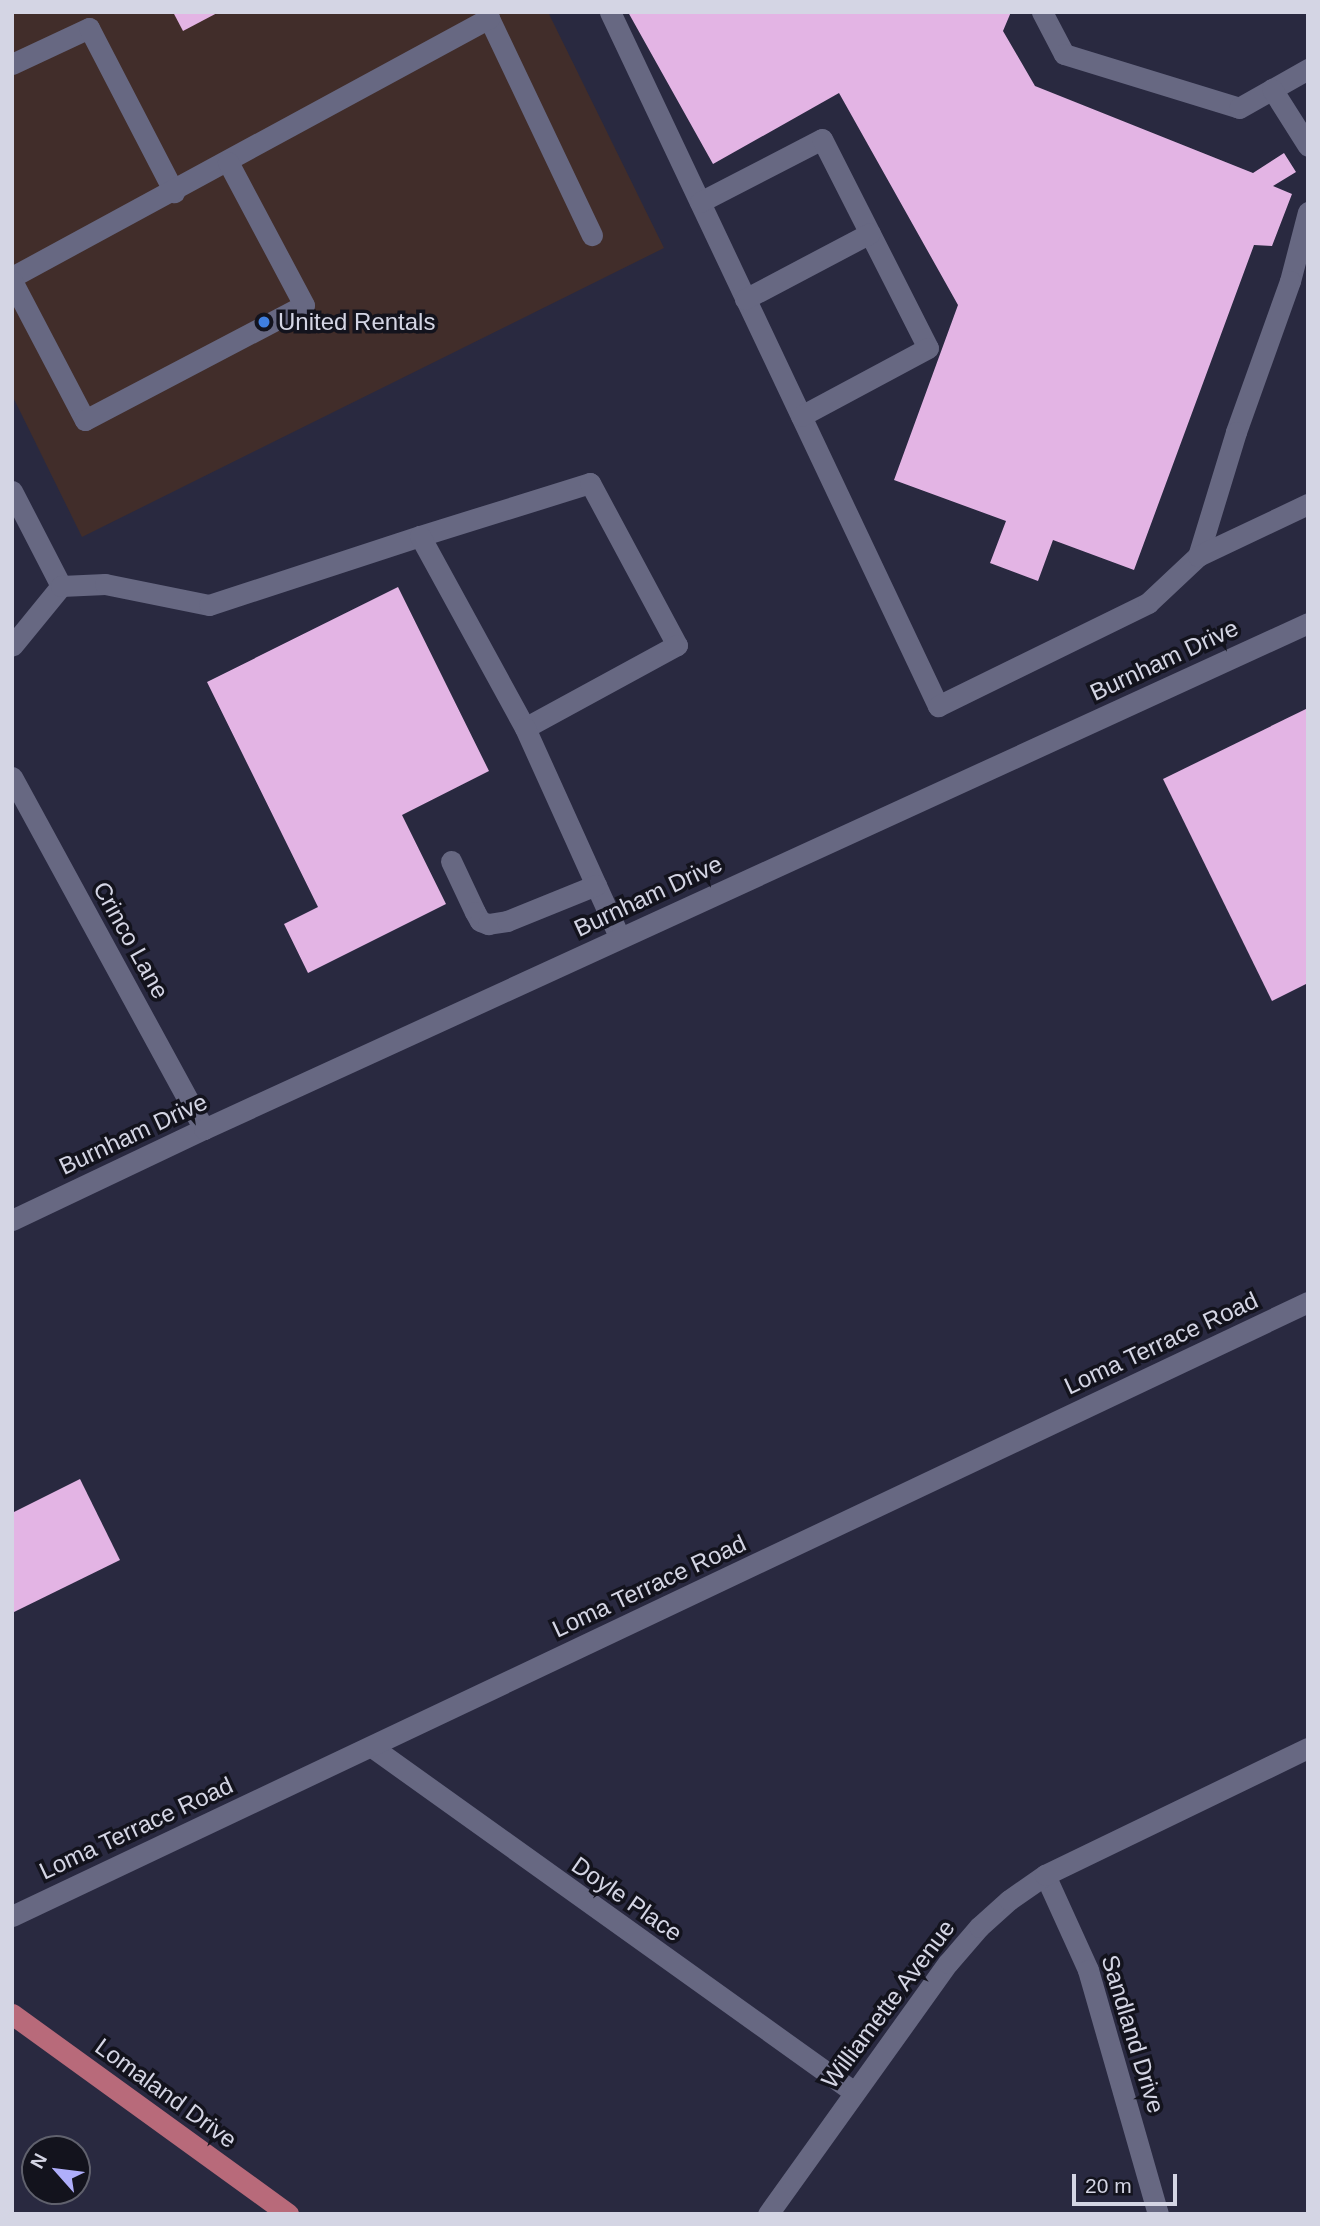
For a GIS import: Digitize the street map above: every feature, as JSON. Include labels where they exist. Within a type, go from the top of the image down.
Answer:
[{"type":"main road","name":"Lomaland Drive","points":[[12,2014],[288,2214]]},
{"type":"street","points":[[610,12],[938,706],[1148,603],[1198,555],[1308,504]]},
{"type":"street","points":[[1042,12],[1064,54],[1239,108],[1308,69]]},
{"type":"street","points":[[228,162],[304,305],[85,420],[12,279],[228,162],[487,15],[592,235]]},
{"type":"street","points":[[12,64],[89,27],[174,192]]},
{"type":"street","points":[[1272,89],[1308,146]]},
{"type":"street","points":[[700,202],[822,139],[928,348],[801,416]]},
{"type":"street","points":[[1198,555],[1236,432],[1290,281],[1308,212]]},
{"type":"street","points":[[745,299],[870,233]]},
{"type":"street","points":[[12,646],[61,586],[104,584],[209,605],[590,483],[677,645],[526,728]]},
{"type":"street","points":[[12,491],[61,586]]},
{"type":"street","points":[[420,536],[526,728],[620,938]]},
{"type":"street","name":"Burnham Drive","points":[[12,1220],[204,1129],[1308,623]]},
{"type":"street","name":"Crinco Lane","points":[[12,777],[204,1129]]},
{"type":"street","points":[[452,861],[475,912],[480,920],[488,924],[507,921],[596,885]]},
{"type":"street","name":"Loma Terrace Road","points":[[12,1916],[1308,1302]]},
{"type":"street","name":"Doyle Place","points":[[372,1747],[854,2092]]},
{"type":"street","name":"Williamette Avenue","points":[[768,2214],[948,1963],[979,1927],[1009,1900],[1045,1875],[1308,1748]]},
{"type":"street","name":"Sandland Drive","points":[[1045,1875],[1088,1969],[1158,2214]]},
{"type":"shaded area","name":"United Rentals","points":[[12,12],[548,12],[664,248],[82,537],[12,395]]},
{"type":"building","points":[[173,12],[219,12],[183,31]]},
{"type":"building","points":[[628,12],[1011,12],[1003,31],[1035,86],[1253,173],[1284,153],[1296,172],[1273,186],[1292,194],[1272,246],[1254,245],[1134,570],[1053,540],[1038,581],[990,563],[1006,521],[894,480],[958,305],[839,93],[713,164]]},
{"type":"building","points":[[398,587],[489,771],[402,815],[446,904],[308,973],[284,924],[318,907],[207,682]]},
{"type":"building","points":[[1308,708],[1308,983],[1272,1001],[1163,779]]},
{"type":"building","points":[[80,1479],[120,1560],[12,1613],[12,1513]]},
{"type":"place","name":"United Rentals","points":[[264,322]]}]
